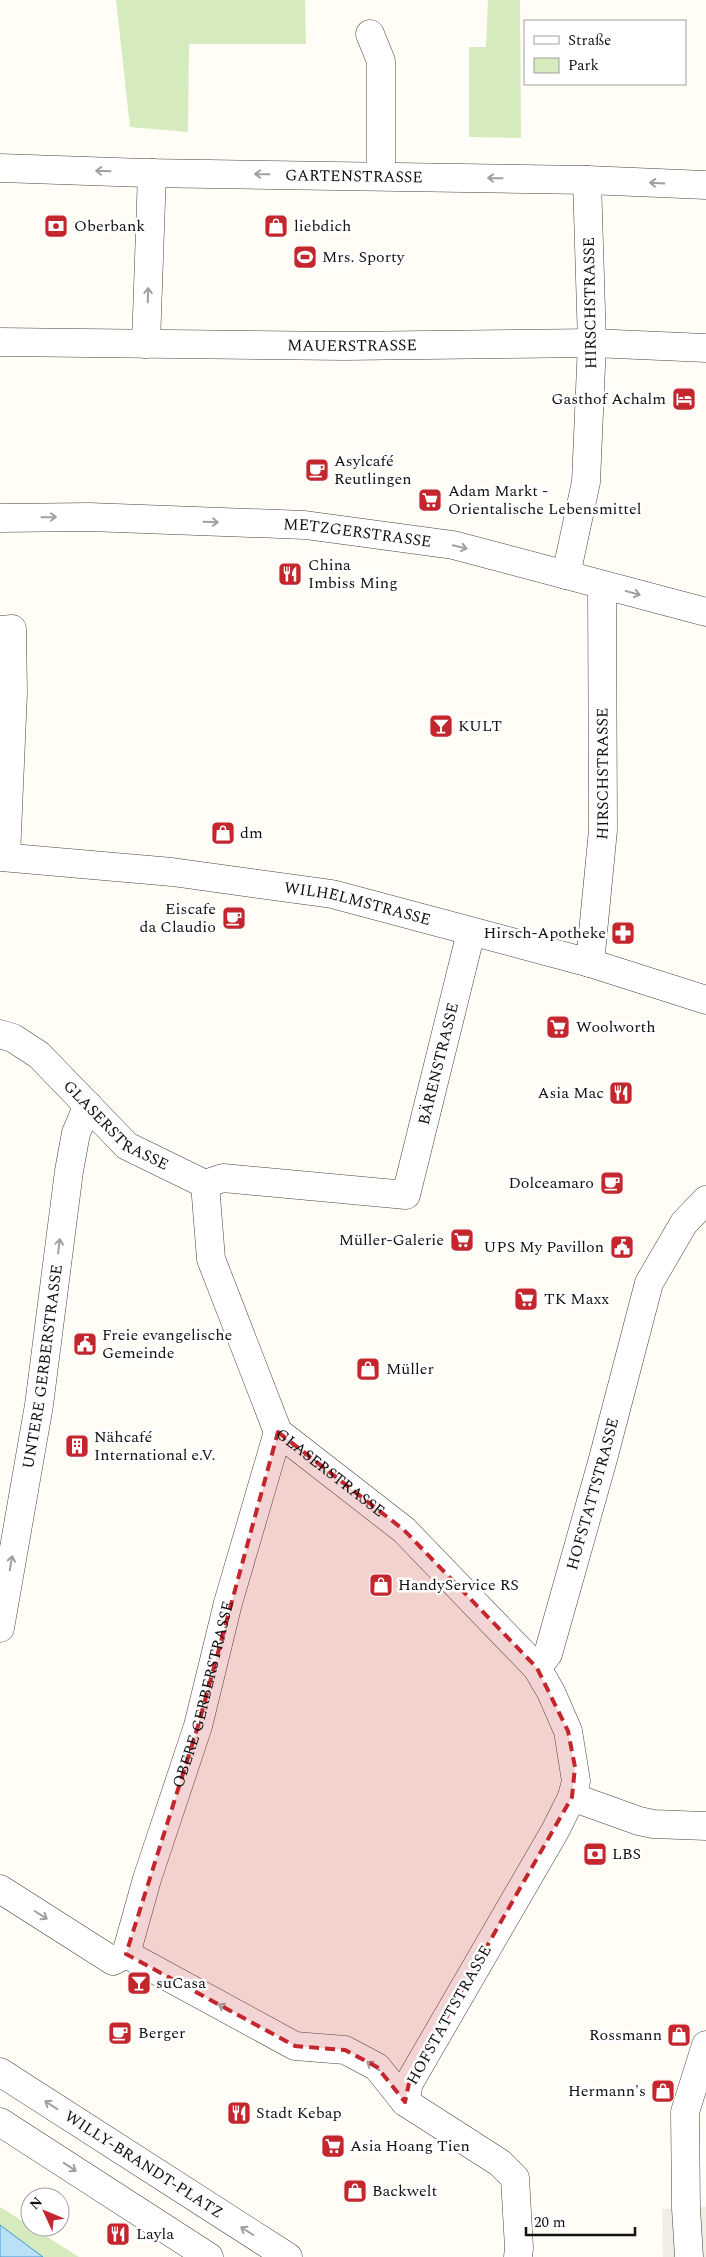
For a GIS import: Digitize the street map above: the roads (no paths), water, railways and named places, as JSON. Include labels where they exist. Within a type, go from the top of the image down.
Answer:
[{"type":"street","points":[[370,34],[381,60],[381,176]]},
{"type":"street","name":"GARTENSTRASSE","points":[[0,168],[152,173],[587,180],[706,185]]},
{"type":"street","points":[[146,344],[152,173]]},
{"type":"street","name":"HIRSCHSTRASSE","points":[[566,574],[586,482],[592,343],[587,180]]},
{"type":"street","name":"MAUERSTRASSE","points":[[0,342],[92,341],[146,344],[344,346],[592,343],[706,348]]},
{"type":"street","name":"METZGERSTRASSE","points":[[0,518],[90,517],[305,526],[453,545],[706,612]]},
{"type":"street","name":"HIRSCHSTRASSE","points":[[590,963],[602,830],[602,585]]},
{"type":"street","points":[[0,630],[12,630],[13,693],[3,857]]},
{"type":"street","name":"WILHELMSTRASSE","points":[[3,857],[172,872],[332,894],[590,963],[706,1000]]},
{"type":"street","name":"BÄRENSTRASSE","points":[[204,1184],[223,1178],[406,1195],[471,932]]},
{"type":"street","name":"GLASERSTRASSE","points":[[0,1034],[12,1038],[40,1055],[127,1146],[204,1184],[211,1259],[278,1432],[404,1530],[538,1668]]},
{"type":"street","name":"UNTERE GERBERSTRASSE","points":[[0,1627],[39,1405],[69,1171],[76,1133],[88,1105]]},
{"type":"street","name":"HOFSTATTSTRASSE","points":[[518,2257],[515,2178],[500,2163],[405,2102],[409,2084],[556,1831],[572,1797],[576,1781],[568,1731],[552,1692],[538,1668],[548,1654],[603,1459],[649,1283],[684,1223],[706,1200]]},
{"type":"street","name":"OBERE GERBERSTRASSE","points":[[126,1954],[147,1879],[198,1726],[228,1603],[278,1432]]},
{"type":"street","points":[[572,1797],[639,1821],[653,1824],[706,1826]]},
{"type":"street","points":[[0,1889],[113,1961],[126,1954],[295,2046],[345,2050],[377,2068],[405,2102]]},
{"type":"street","points":[[690,2257],[686,2208],[686,2112],[706,2045]]},
{"type":"street","name":"WILLY-BRANDT-PLATZ","points":[[0,2072],[288,2257]]},
{"type":"street","points":[[0,2122],[209,2257]]},
{"type":"water","points":[[0,2225],[43,2257],[0,2257]]},
{"type":"place","name":"Oberbank","points":[[56,226]]},
{"type":"place","name":"liebdich","points":[[276,226]]},
{"type":"place","name":"Mrs. Sporty","points":[[305,257]]},
{"type":"place","name":"Gasthof Achalm","points":[[684,399]]},
{"type":"place","name":"Asylcafé Reutlingen","points":[[317,470]]},
{"type":"place","name":"Adam Markt - Orientalische Lebensmittel","points":[[430,500]]},
{"type":"place","name":"China Imbiss Ming","points":[[290,574]]},
{"type":"place","name":"KULT","points":[[441,726]]},
{"type":"place","name":"dm","points":[[223,833]]},
{"type":"place","name":"Eiscafe da Claudio","points":[[234,918]]},
{"type":"place","name":"Hirsch-Apotheke","points":[[623,933]]},
{"type":"place","name":"Woolworth","points":[[558,1027]]},
{"type":"place","name":"Asia Mac","points":[[621,1093]]},
{"type":"place","name":"Dolceamaro","points":[[612,1183]]},
{"type":"place","name":"Müller-Galerie","points":[[462,1240]]},
{"type":"place","name":"UPS My Pavillon","points":[[622,1247]]},
{"type":"place","name":"TK Maxx","points":[[526,1299]]},
{"type":"place","name":"Freie evangelische Gemeinde","points":[[85,1344]]},
{"type":"place","name":"Müller","points":[[368,1369]]},
{"type":"place","name":"Nähcafé International e.V.","points":[[77,1446]]},
{"type":"place","name":"HandyService RS","points":[[381,1585]]},
{"type":"place","name":"LBS","points":[[595,1854]]},
{"type":"place","name":"suCasa","points":[[139,1983]]},
{"type":"place","name":"Berger","points":[[120,2033]]},
{"type":"place","name":"Rossmann","points":[[679,2035]]},
{"type":"place","name":"Hermann's","points":[[663,2091]]},
{"type":"place","name":"Stadt Kebap","points":[[239,2113]]},
{"type":"place","name":"Asia Hoang Tien","points":[[333,2146]]},
{"type":"place","name":"Backwelt","points":[[355,2191]]},
{"type":"place","name":"Layla","points":[[118,2234]]}]
